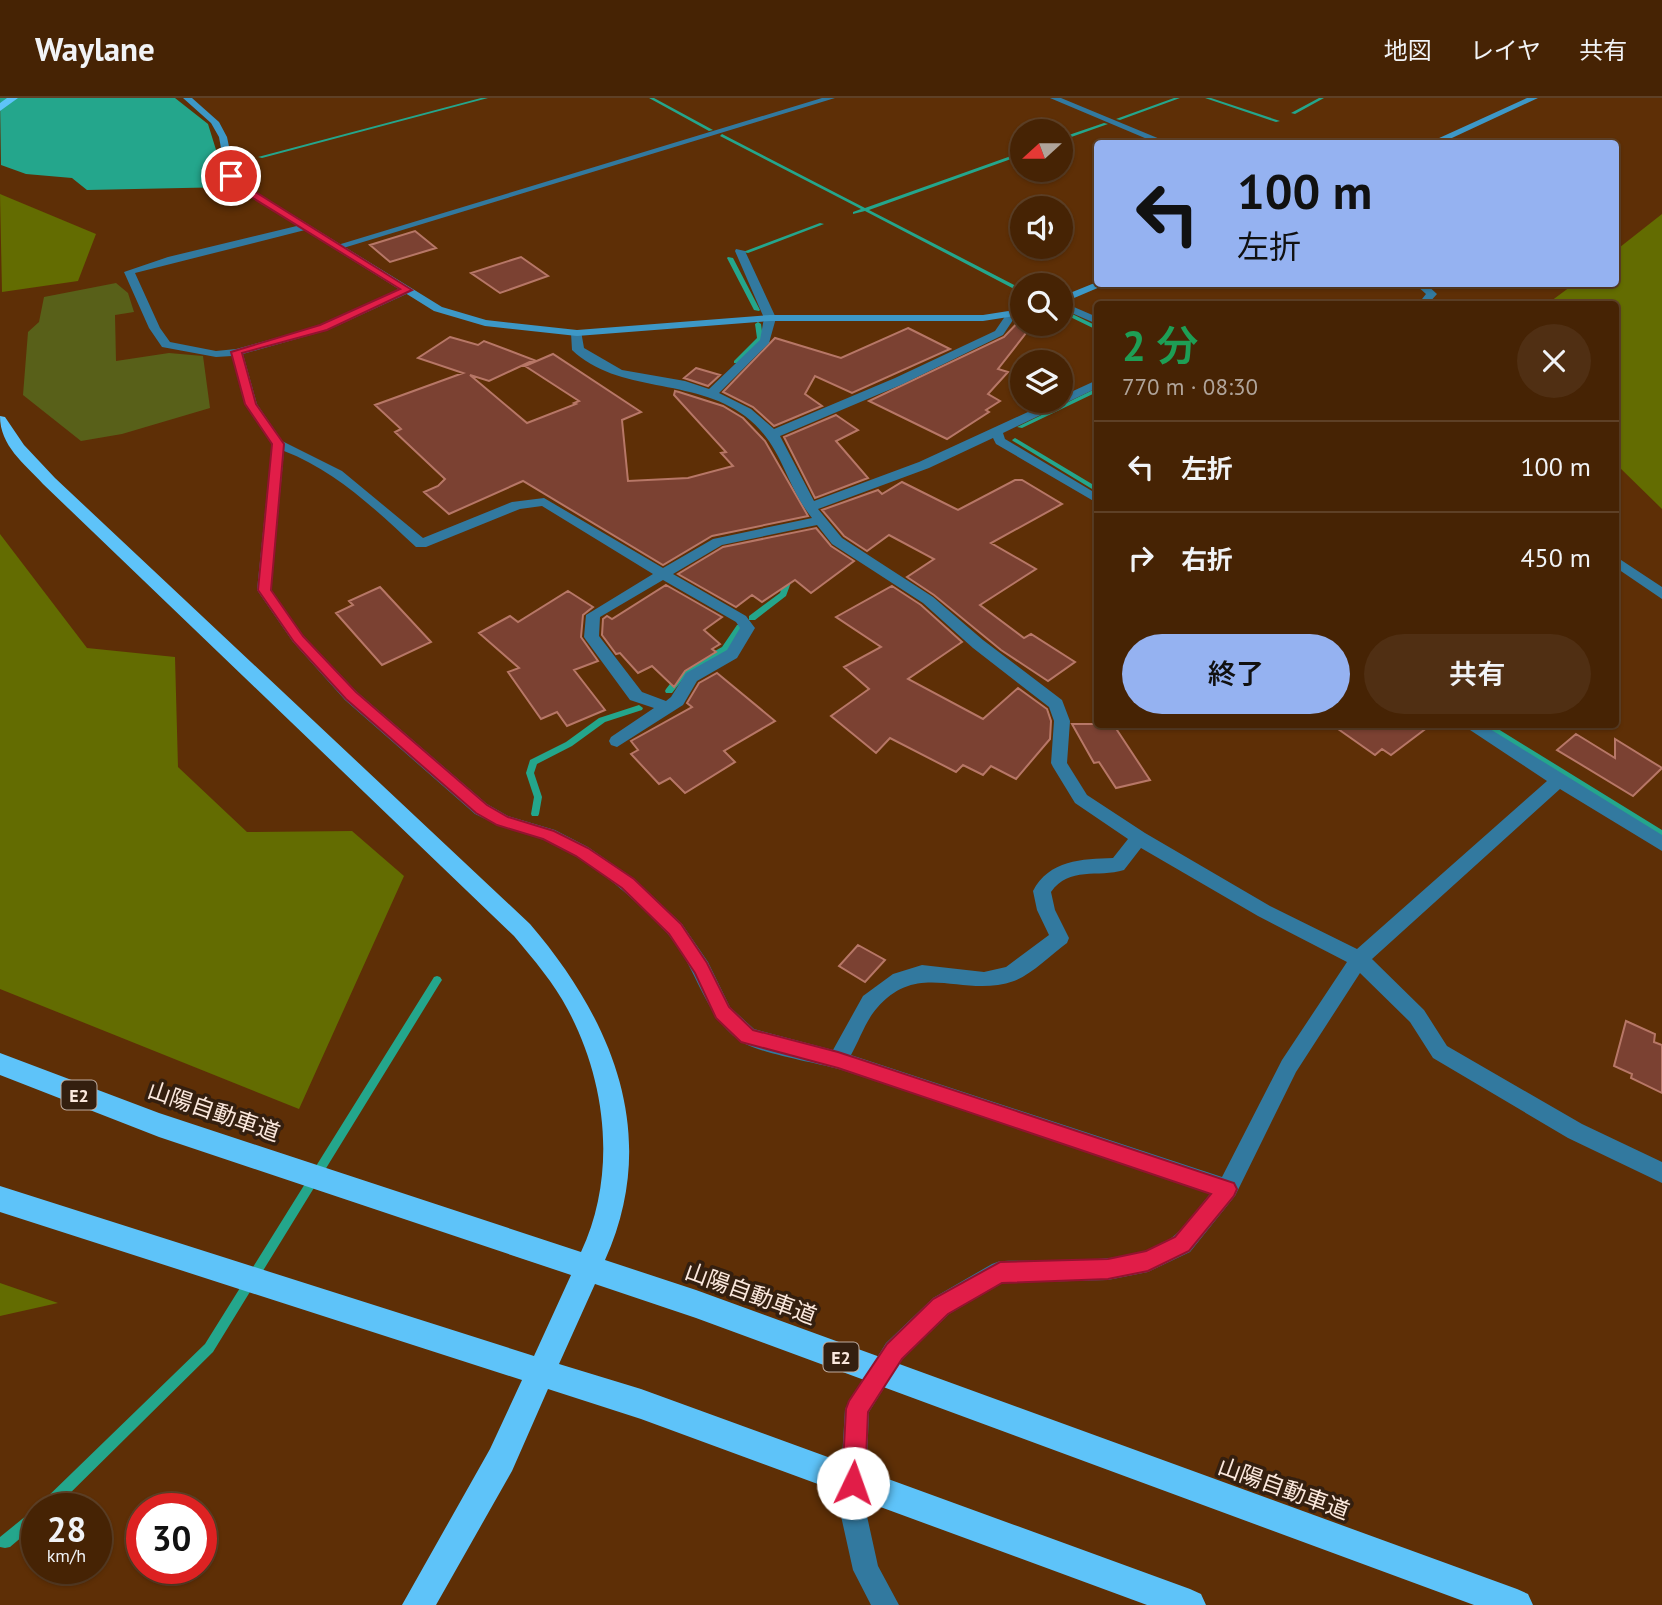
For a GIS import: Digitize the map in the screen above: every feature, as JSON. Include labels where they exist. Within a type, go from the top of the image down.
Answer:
[{"type":"highway","points":[[0,108],[13,98]]},
{"type":"highway","points":[[0,420],[18,448],[49,481],[522,930],[554,968],[576,1002],[596,1044],[609,1086],[616,1133],[614,1186],[603,1235],[501,1461],[418,1605]]},
{"type":"highway","name":"山陽自動車道","points":[[0,1064],[159,1125],[695,1304],[1517,1605]]},
{"type":"highway","points":[[0,1199],[641,1404],[1190,1605]]},
{"type":"street","points":[[187,98],[215,122],[223,137],[231,176],[251,193],[438,309],[485,323],[577,333],[770,318],[983,318],[1010,314]]},
{"type":"street","points":[[336,247],[831,98]]},
{"type":"street","points":[[1054,98],[1158,140]]},
{"type":"street","points":[[1439,140],[1534,98]]},
{"type":"street","points":[[306,227],[129,272],[141,288],[147,317],[166,345],[216,354],[236,352],[324,328],[407,290]]},
{"type":"street","points":[[711,394],[765,341],[770,318],[740,251]]},
{"type":"street","points":[[1073,297],[1095,287]]},
{"type":"street","points":[[1424,287],[1432,294],[1426,301]]},
{"type":"street","points":[[1073,309],[1094,320]]},
{"type":"street","points":[[773,434],[899,381],[999,333],[1010,321]]},
{"type":"street","points":[[577,333],[578,350],[618,373],[651,381],[685,384],[711,394],[747,412],[773,434],[810,507],[837,541],[928,600],[1056,704],[1062,721],[1059,763],[1081,799],[1139,838],[1265,911],[1359,959],[1417,1016],[1440,1052],[1575,1131],[1662,1173]]},
{"type":"street","points":[[236,352],[251,404],[278,444],[301,452],[348,479],[421,544],[517,505],[544,502],[741,620],[748,628],[732,654],[691,677],[677,701],[617,741]]},
{"type":"street","points":[[810,507],[924,465],[1094,385]]},
{"type":"street","points":[[996,432],[1000,441],[1094,497]]},
{"type":"street","points":[[278,444],[264,590],[298,639],[351,696],[481,809],[502,821],[549,835],[582,852],[628,884],[675,929],[701,968],[723,1013],[748,1036],[838,1060],[1227,1189]]},
{"type":"street","points":[[667,707],[636,696],[591,637],[593,615],[718,542],[820,520]]},
{"type":"street","points":[[1619,563],[1662,594]]},
{"type":"street","points":[[1475,728],[1662,844]]},
{"type":"street","points":[[886,1605],[866,1570],[852,1507],[857,1409],[894,1351],[941,1306],[1000,1272],[1108,1269],[1148,1261],[1182,1244],[1227,1189],[1289,1066],[1359,959],[1559,780]]},
{"type":"street","points":[[838,1060],[870,1002],[900,980],[922,973],[984,980],[1012,974],[1060,938],[1046,910],[1042,891],[1052,877],[1082,866],[1118,865],[1139,838]]},
{"type":"green space","points":[[0,194],[96,234],[78,281],[2,292]]},
{"type":"green space","points":[[1662,214],[1662,509],[1619,467],[1619,301],[1551,301],[1570,287],[1619,287],[1619,248]]},
{"type":"green space","points":[[116,283],[128,293],[134,312],[115,315],[116,361],[169,353],[203,356],[210,408],[122,434],[81,441],[23,395],[28,332],[39,322],[44,297]]},
{"type":"green space","points":[[0,534],[87,648],[175,657],[178,767],[247,832],[352,831],[404,876],[299,1109],[0,989]]},
{"type":"green space","points":[[0,1283],[58,1303],[0,1316]]},
{"type":"water","points":[[0,98],[175,98],[208,124],[217,153],[216,172],[231,187],[87,190],[72,178],[26,174],[1,165]]},
{"type":"building","points":[[415,231],[436,248],[390,262],[370,245]]},
{"type":"building","points":[[521,257],[548,276],[500,293],[471,273]]},
{"type":"building","points":[[908,328],[950,349],[852,393],[815,376],[805,394],[822,406],[774,426],[753,407],[723,392],[775,338],[841,358]]},
{"type":"building","points":[[1010,331],[1010,336],[1024,336],[1010,350],[998,369],[1008,372],[988,394],[1000,401],[986,410],[989,412],[947,439],[869,401],[1004,337]]},
{"type":"building","points":[[450,337],[478,345],[484,341],[534,360],[489,381],[470,375],[527,423],[579,401],[525,366],[553,354],[641,412],[622,420],[628,481],[688,478],[733,466],[721,453],[726,452],[674,395],[675,391],[723,406],[743,418],[765,441],[808,516],[712,536],[663,565],[523,481],[449,514],[424,492],[438,486],[445,479],[395,432],[401,429],[375,405],[463,373],[418,358]]},
{"type":"building","points":[[696,368],[720,375],[708,386],[684,378]]},
{"type":"building","points":[[836,415],[858,430],[836,441],[868,478],[815,498],[784,437]]},
{"type":"building","points":[[1015,480],[1022,480],[1062,504],[991,543],[1036,569],[980,605],[1024,638],[1031,634],[1075,662],[1048,681],[1001,650],[934,595],[907,577],[934,559],[889,535],[867,551],[844,536],[822,510],[878,490],[882,494],[902,482],[958,510]]},
{"type":"building","points":[[816,528],[831,546],[854,561],[811,593],[795,580],[762,602],[752,595],[736,607],[678,574],[723,547]]},
{"type":"building","points":[[666,585],[722,617],[704,630],[720,644],[712,649],[716,652],[685,671],[674,687],[652,666],[638,673],[620,653],[616,654],[602,635],[603,619],[607,616],[612,619]]},
{"type":"building","points":[[892,586],[921,605],[962,642],[908,679],[983,719],[1018,688],[1047,709],[1051,721],[1050,739],[1016,779],[991,766],[983,775],[963,765],[956,772],[890,738],[876,753],[831,716],[869,689],[844,667],[881,647],[836,617]]},
{"type":"building","points":[[380,587],[431,642],[382,665],[336,613],[353,605],[349,601]]},
{"type":"building","points":[[568,591],[593,607],[583,615],[581,637],[598,661],[574,670],[605,710],[567,726],[557,712],[541,719],[508,672],[519,668],[479,633],[510,616],[518,622]]},
{"type":"building","points":[[717,673],[775,721],[724,751],[735,762],[685,793],[670,778],[659,784],[631,754],[638,750],[631,741],[692,707],[687,703],[699,683]]},
{"type":"building","points":[[1072,724],[1116,728],[1150,780],[1116,788],[1099,762],[1094,763]]},
{"type":"building","points":[[1337,728],[1427,728],[1391,755],[1382,749],[1375,755]]},
{"type":"building","points":[[1576,734],[1615,758],[1615,739],[1662,768],[1633,796],[1557,750]]},
{"type":"building","points":[[858,945],[885,960],[865,982],[839,966]]},
{"type":"building","points":[[1626,1021],[1655,1034],[1654,1042],[1662,1045],[1662,1093],[1631,1078],[1632,1074],[1614,1066]]},
{"type":"waterway","points":[[260,157],[486,98]]},
{"type":"waterway","points":[[651,98],[711,130]]},
{"type":"waterway","points":[[1118,119],[1178,98]]},
{"type":"waterway","points":[[1207,98],[1278,121]]},
{"type":"waterway","points":[[1293,113],[1322,98]]},
{"type":"waterway","points":[[1073,135],[1106,124]]},
{"type":"waterway","points":[[722,135],[865,209]]},
{"type":"waterway","points":[[865,209],[1010,157]]},
{"type":"waterway","points":[[855,213],[865,209]]},
{"type":"waterway","points":[[865,209],[1010,285]]},
{"type":"waterway","points":[[746,252],[822,224]]},
{"type":"waterway","points":[[730,258],[757,310]]},
{"type":"waterway","points":[[1073,316],[1094,327]]},
{"type":"waterway","points":[[736,362],[760,338],[758,324]]},
{"type":"waterway","points":[[1020,427],[1094,391]]},
{"type":"waterway","points":[[1015,440],[1094,488]]},
{"type":"waterway","points":[[752,618],[783,594],[789,577]]},
{"type":"waterway","points":[[669,691],[684,672],[725,649],[740,627]]},
{"type":"waterway","points":[[535,814],[538,797],[530,773],[533,762],[569,744],[602,720],[639,708]]},
{"type":"waterway","points":[[1490,728],[1662,834]]},
{"type":"waterway","points":[[61,1493],[209,1348],[437,980]]},
{"type":"waterway","points":[[5,1542],[21,1529]]},
{"type":"route","points":[[231,176],[251,193],[407,290],[324,328],[236,352],[251,404],[278,444],[264,590],[298,639],[351,696],[481,809],[502,821],[549,835],[582,852],[628,884],[675,929],[701,968],[723,1013],[748,1036],[838,1060],[1227,1189],[1182,1244],[1148,1261],[1108,1269],[1000,1272],[941,1306],[894,1351],[857,1409],[853,1483]]}]
